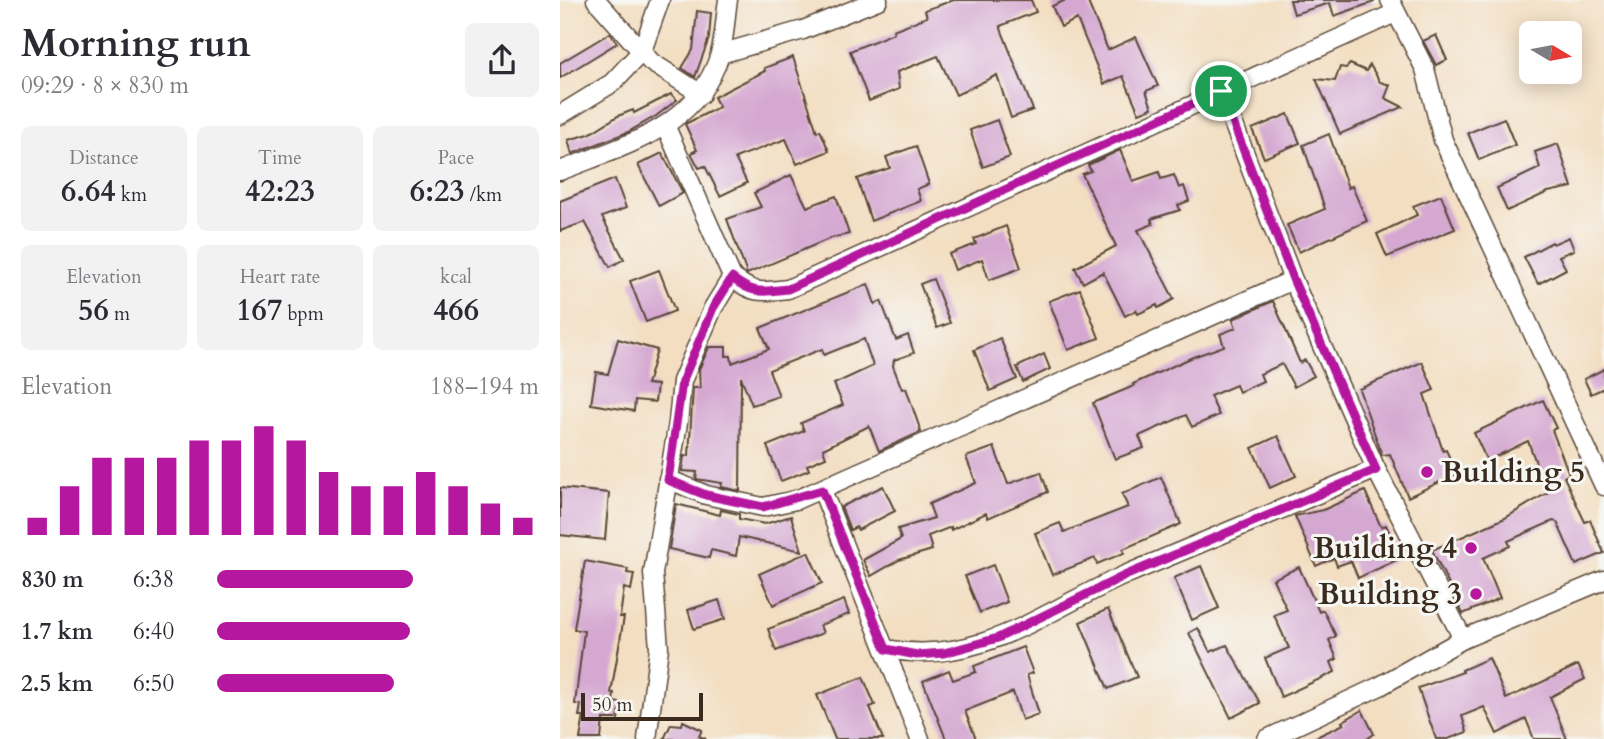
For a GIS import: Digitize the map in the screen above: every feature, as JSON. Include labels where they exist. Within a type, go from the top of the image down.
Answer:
[{"type":"street","points":[[596,0],[651,62],[701,94]]},
{"type":"street","points":[[560,115],[612,83],[642,51],[660,0]]},
{"type":"street","points":[[560,172],[666,127],[701,94],[720,54],[728,0]]},
{"type":"street","points":[[720,54],[803,30],[878,0]]},
{"type":"street","points":[[666,127],[732,278],[746,289],[759,292],[788,289],[1221,91],[1392,7],[1425,69],[1443,139],[1604,486]]},
{"type":"street","points":[[1221,91],[1293,279],[1376,470],[1463,639]]},
{"type":"street","points":[[647,739],[659,648],[653,573],[682,382],[713,308],[732,278]]},
{"type":"street","points":[[668,480],[706,495],[763,507],[822,490],[1293,279]]},
{"type":"street","points":[[886,649],[917,655],[944,653],[998,638],[1122,577],[1376,470]]},
{"type":"street","points":[[822,490],[920,739]]},
{"type":"street","points":[[1277,737],[1380,686],[1463,639],[1604,580]]},
{"type":"building","points":[[954,0],[1031,0],[1036,12],[1000,26],[1033,110],[1011,118],[997,75],[956,95],[938,56],[897,72],[899,89],[869,101],[850,51],[927,17],[925,10]]},
{"type":"building","points":[[1066,0],[1087,0],[1108,50],[1136,37],[1158,86],[1146,91],[1152,108],[1139,113],[1123,76],[1104,84],[1077,19],[1061,27],[1052,6]]},
{"type":"building","points":[[1290,0],[1374,2],[1334,16],[1330,3],[1294,14]]},
{"type":"building","points":[[697,11],[711,13],[709,38],[695,77],[682,68],[693,50]]},
{"type":"building","points":[[610,33],[617,43],[560,78],[560,63]]},
{"type":"building","points":[[1436,35],[1447,60],[1436,65],[1423,41]]},
{"type":"building","points":[[793,57],[817,132],[820,130],[829,151],[797,164],[786,139],[735,158],[747,183],[720,196],[705,166],[699,168],[691,153],[697,150],[685,124],[719,107],[714,97],[765,71],[764,68]]},
{"type":"building","points":[[1350,64],[1366,71],[1370,65],[1380,82],[1390,85],[1385,98],[1403,107],[1340,134],[1316,79],[1335,81],[1340,67],[1346,68]]},
{"type":"building","points":[[671,94],[677,100],[656,116],[628,132],[572,154],[568,140],[589,134],[618,116],[633,110],[634,113]]},
{"type":"building","points":[[1288,114],[1300,143],[1264,158],[1252,129]]},
{"type":"building","points":[[1504,118],[1515,145],[1479,160],[1468,133]]},
{"type":"building","points":[[997,120],[1010,157],[983,167],[970,130]]},
{"type":"building","points":[[1329,134],[1348,188],[1352,186],[1367,221],[1299,252],[1287,225],[1325,209],[1303,145]]},
{"type":"building","points":[[1558,144],[1572,187],[1548,192],[1507,211],[1497,188],[1540,168],[1535,152]]},
{"type":"building","points":[[916,146],[929,184],[917,189],[921,201],[871,221],[857,179],[890,168],[886,157]]},
{"type":"building","points":[[1120,150],[1133,181],[1159,172],[1161,179],[1174,175],[1179,188],[1184,186],[1189,201],[1178,205],[1180,210],[1151,219],[1153,224],[1138,230],[1174,299],[1158,308],[1157,305],[1138,314],[1136,310],[1125,316],[1103,272],[1083,283],[1075,268],[1116,246],[1082,174],[1091,171],[1088,165]]},
{"type":"building","points":[[662,153],[683,193],[659,206],[638,165]]},
{"type":"building","points":[[791,175],[807,207],[836,196],[849,234],[831,238],[747,274],[727,219],[761,207],[754,193]]},
{"type":"building","points":[[615,179],[626,208],[602,217],[624,259],[610,267],[585,222],[560,231],[560,201]]},
{"type":"building","points":[[1441,195],[1455,229],[1387,257],[1377,234],[1417,215],[1413,206]]},
{"type":"building","points":[[1006,226],[1021,268],[989,280],[982,259],[955,270],[949,254],[976,244],[974,239]]},
{"type":"building","points":[[1569,237],[1574,250],[1559,256],[1566,269],[1538,284],[1524,257],[1552,242],[1553,244]]},
{"type":"building","points":[[659,270],[675,311],[646,322],[630,281]]},
{"type":"building","points":[[933,279],[950,323],[937,328],[920,284]]},
{"type":"building","points":[[868,284],[875,304],[881,301],[896,340],[908,335],[914,353],[894,360],[893,366],[902,389],[906,388],[921,432],[879,451],[869,426],[823,449],[826,457],[807,465],[809,470],[781,481],[767,446],[804,431],[801,423],[843,405],[834,384],[873,366],[864,339],[824,355],[822,349],[769,370],[779,396],[752,405],[741,377],[740,491],[721,487],[722,483],[696,479],[697,472],[682,471],[684,456],[689,456],[693,388],[700,388],[699,369],[709,347],[726,347],[726,356],[731,356],[732,363],[769,349],[760,328]]},
{"type":"building","points":[[1080,289],[1099,338],[1068,350],[1049,301]]},
{"type":"building","points":[[1273,301],[1300,363],[1305,360],[1314,376],[1294,387],[1282,364],[1260,374],[1263,381],[1239,392],[1236,385],[1210,396],[1219,415],[1192,427],[1186,415],[1139,436],[1144,448],[1115,459],[1093,403],[1193,357],[1224,346],[1220,334],[1236,328],[1233,319]]},
{"type":"building","points":[[1000,338],[1017,379],[990,391],[974,350]]},
{"type":"building","points":[[618,339],[657,350],[647,384],[657,385],[655,402],[635,400],[634,411],[591,404],[596,372],[608,374]]},
{"type":"building","points":[[1044,354],[1050,369],[1023,382],[1017,367]]},
{"type":"building","points":[[1422,362],[1434,390],[1424,394],[1443,451],[1446,450],[1457,474],[1408,497],[1390,454],[1382,455],[1359,389]]},
{"type":"building","points":[[1604,369],[1604,388],[1591,394],[1584,379]]},
{"type":"building","points":[[1543,400],[1556,428],[1552,430],[1569,474],[1564,477],[1585,522],[1590,520],[1604,553],[1576,565],[1557,522],[1553,521],[1508,541],[1510,546],[1483,558],[1500,598],[1463,614],[1432,550],[1505,518],[1547,493],[1528,441],[1487,461],[1474,433]]},
{"type":"building","points":[[1278,436],[1296,476],[1270,488],[1252,448]]},
{"type":"building","points":[[994,447],[1008,484],[1041,472],[1048,492],[988,518],[986,513],[951,530],[951,527],[928,536],[932,550],[899,560],[871,576],[863,560],[901,539],[898,529],[934,518],[929,504],[976,483],[966,457]]},
{"type":"building","points":[[1161,477],[1181,524],[1123,549],[1124,553],[1097,564],[1095,558],[1052,575],[1035,533],[1060,523],[1064,532],[1128,507],[1122,494]]},
{"type":"building","points":[[883,486],[895,511],[858,530],[856,527],[850,530],[841,507]]},
{"type":"building","points":[[560,488],[609,493],[605,540],[560,535]]},
{"type":"building","points":[[1365,491],[1381,527],[1386,525],[1401,558],[1358,578],[1351,561],[1337,566],[1334,558],[1316,566],[1295,516],[1323,510]]},
{"type":"building","points":[[676,504],[720,515],[721,510],[739,514],[739,519],[765,524],[791,516],[802,551],[739,537],[736,556],[711,550],[709,558],[669,549]]},
{"type":"building","points":[[808,552],[822,583],[773,605],[759,574]]},
{"type":"building","points":[[585,561],[628,569],[627,573],[634,574],[631,590],[624,588],[620,617],[624,617],[611,693],[614,693],[613,702],[621,703],[618,719],[603,719],[601,739],[580,739],[584,716],[579,716],[581,705],[575,704],[584,631],[574,629]]},
{"type":"building","points":[[993,565],[1007,602],[980,613],[965,576]]},
{"type":"building","points":[[1201,566],[1219,608],[1192,620],[1174,578]]},
{"type":"building","points":[[1299,567],[1319,612],[1323,610],[1336,636],[1329,640],[1337,659],[1331,662],[1335,672],[1281,697],[1265,658],[1289,648],[1274,615],[1287,610],[1273,579]]},
{"type":"building","points":[[719,600],[725,619],[694,629],[688,610]]},
{"type":"building","points":[[844,600],[849,614],[820,625],[823,633],[776,651],[768,629]]},
{"type":"building","points":[[1108,609],[1137,677],[1108,689],[1080,622]]},
{"type":"building","points":[[1198,628],[1210,652],[1227,645],[1260,703],[1231,718],[1189,633]]},
{"type":"building","points":[[1023,647],[1033,673],[1027,675],[1039,714],[1022,720],[1013,692],[965,711],[976,739],[946,739],[923,681],[949,670],[953,680],[976,672],[974,666]]},
{"type":"building","points":[[1489,658],[1506,699],[1578,665],[1585,679],[1550,697],[1567,739],[1534,739],[1526,719],[1497,734],[1484,707],[1462,716],[1467,732],[1448,739],[1436,739],[1418,688],[1463,672],[1462,670]]},
{"type":"building","points":[[863,677],[875,705],[870,707],[883,739],[835,739],[817,695]]},
{"type":"building","points":[[1362,710],[1374,734],[1367,739],[1312,739],[1344,724],[1342,722]]},
{"type":"building","points":[[683,721],[702,730],[699,736],[706,739],[664,739],[671,724],[682,725]]},
{"type":"place","name":"Building 5","points":[[1427,472]]},
{"type":"place","name":"Building 4","points":[[1471,548]]},
{"type":"place","name":"Building 3","points":[[1476,594]]},
{"type":"route","points":[[1221,91],[1293,279],[1376,470],[1122,577],[998,638],[944,653],[917,655],[886,649],[822,490],[796,500],[763,507],[706,495],[668,480],[682,382],[713,308],[732,278],[746,289],[759,292],[788,289],[1221,91]]}]
